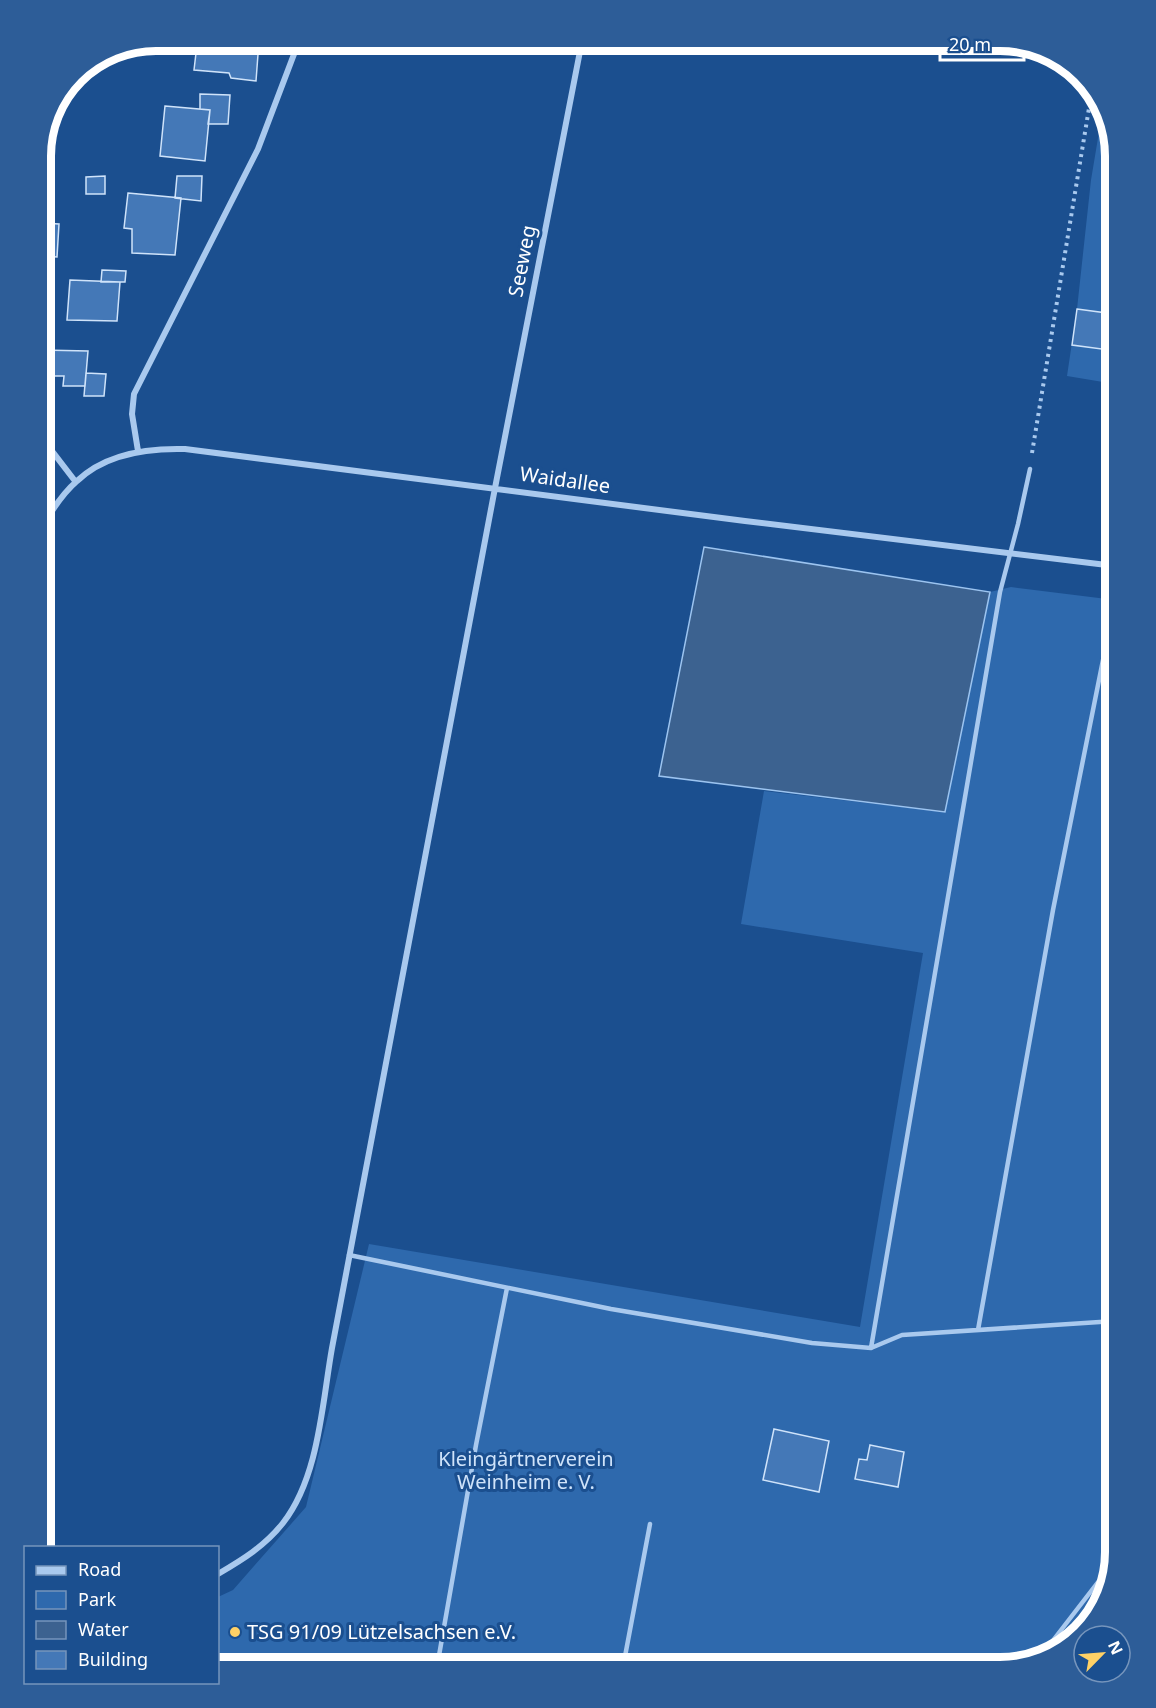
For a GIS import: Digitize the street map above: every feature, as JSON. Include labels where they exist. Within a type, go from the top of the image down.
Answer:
[{"type":"street","points":[[138,451],[132,414],[134,394],[258,149],[294,51]]},
{"type":"street","name":"Seeweg","points":[[219,1573],[247,1557],[282,1523],[295,1505],[314,1453],[495,488],[580,51]]},
{"type":"street","name":"Waidallee","points":[[51,515],[75,481],[103,464],[138,451],[185,448],[1105,565]]},
{"type":"street","points":[[51,450],[75,481]]},
{"type":"lane","points":[[871,1348],[1000,592],[1030,469]]},
{"type":"lane","points":[[978,1330],[1053,910],[1105,653]]},
{"type":"lane","points":[[350,1255],[618,1310],[812,1343],[871,1348],[902,1335],[1105,1322]]},
{"type":"lane","points":[[439,1657],[476,1445],[507,1288]]},
{"type":"lane","points":[[625,1657],[650,1524]]},
{"type":"lane","points":[[1050,1644],[1101,1578]]},
{"type":"path","points":[[1030,469],[1090,102]]},
{"type":"green space","points":[[1100,126],[1105,156],[1105,382],[1067,376],[1091,180]]},
{"type":"green space","name":"Kleingärtnerverein Weinheim e. V.","points":[[1011,587],[1105,599],[1105,1552],[1097,1592],[1083,1616],[1076,1624],[1072,1624],[1072,1628],[1064,1635],[1040,1649],[1000,1657],[219,1657],[219,1597],[233,1590],[306,1507],[369,1244],[860,1327],[923,953],[741,924],[764,791],[945,812],[990,592]]},
{"type":"water","points":[[704,547],[990,592],[945,812],[659,776]]},
{"type":"building","points":[[190,51],[258,51],[256,81],[231,78],[229,73],[194,70],[196,53],[190,53]]},
{"type":"building","points":[[200,94],[230,95],[228,124],[208,124],[210,110],[200,109]]},
{"type":"building","points":[[165,106],[210,110],[205,161],[160,156]]},
{"type":"building","points":[[105,176],[105,194],[86,194],[86,177]]},
{"type":"building","points":[[177,176],[202,176],[201,201],[175,198]]},
{"type":"building","points":[[128,193],[181,198],[175,255],[132,253],[132,229],[124,228]]},
{"type":"building","points":[[51,224],[59,224],[57,257],[51,257]]},
{"type":"building","points":[[102,270],[126,271],[125,282],[101,282]]},
{"type":"building","points":[[70,280],[120,282],[117,321],[67,320]]},
{"type":"building","points":[[1077,309],[1105,313],[1105,349],[1072,345]]},
{"type":"building","points":[[51,350],[88,351],[85,386],[63,386],[64,376],[51,376]]},
{"type":"building","points":[[86,373],[106,374],[104,396],[84,396]]},
{"type":"building","points":[[774,1429],[829,1441],[819,1492],[763,1480]]},
{"type":"building","points":[[870,1445],[904,1452],[898,1487],[855,1479],[859,1459],[867,1460]]},
{"type":"place","name":"TSG 91/09 Lützelsachsen e.V.","points":[[235,1632]]}]
